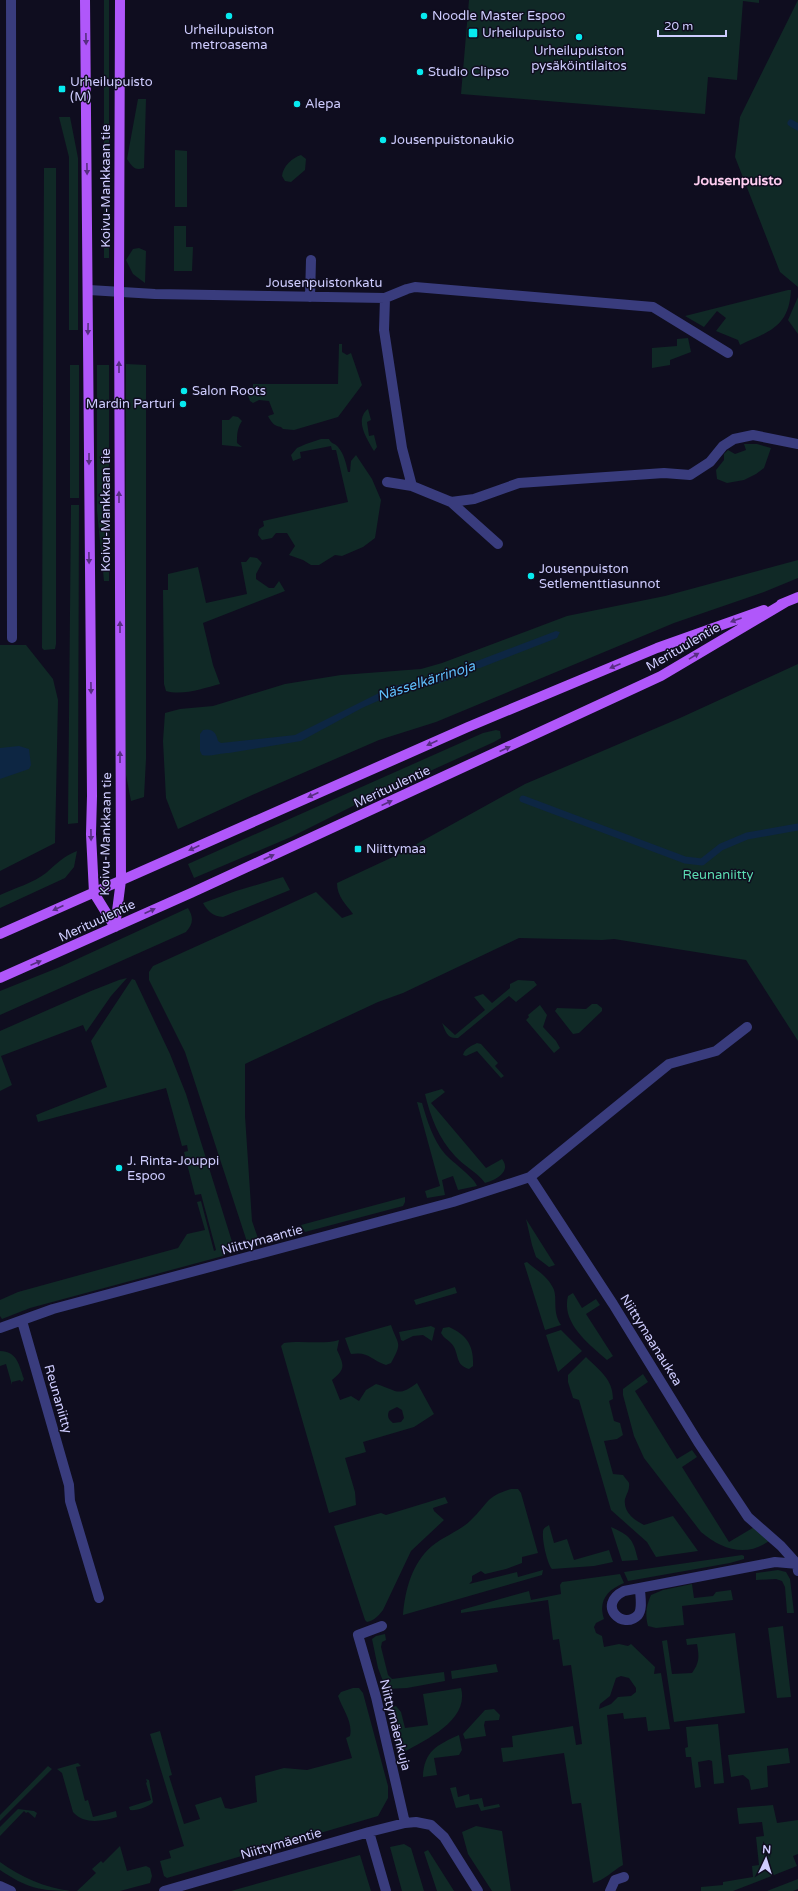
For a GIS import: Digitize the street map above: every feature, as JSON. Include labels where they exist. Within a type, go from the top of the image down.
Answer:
[{"type":"main road","name":"Koivu-Mankkaan tie","points":[[85,0],[89,290],[91,834],[94,893],[115,927]]},
{"type":"main road","name":"Koivu-Mankkaan tie","points":[[115,927],[121,880],[119,292],[120,0]]},
{"type":"main road","name":"Merituulentie","points":[[0,934],[468,727],[657,648],[798,597]]},
{"type":"main road","name":"Merituulentie","points":[[0,978],[115,927],[661,676],[786,602]]},
{"type":"street","points":[[11,0],[12,638]]},
{"type":"street","points":[[310,297],[311,260]]},
{"type":"street","name":"Jousenpuistonkatu","points":[[89,290],[385,298],[415,287],[653,307],[728,353]]},
{"type":"street","points":[[385,298],[384,330],[402,448],[412,486]]},
{"type":"street","points":[[450,502],[474,499],[519,483],[664,473],[690,475],[710,462],[723,446],[734,439],[753,435],[798,444]]},
{"type":"street","points":[[386,482],[412,486],[450,502],[498,544]]},
{"type":"street","points":[[530,1177],[669,1064],[716,1051],[747,1027]]},
{"type":"street","name":"Niittymaantie","points":[[0,1328],[53,1309],[453,1202],[530,1177]]},
{"type":"street","name":"Niittymaanaukea","points":[[530,1177],[613,1304],[698,1442],[748,1517],[781,1546],[798,1566]]},
{"type":"street","name":"Reunaniitty","points":[[22,1321],[69,1485],[70,1501],[99,1598]]},
{"type":"street","points":[[640,1588],[775,1562],[798,1566]]},
{"type":"street","name":"Niittymäenkuja","points":[[382,1626],[358,1635],[376,1697],[405,1823]]},
{"type":"street","name":"Niittymäentie","points":[[164,1891],[369,1832],[405,1823],[416,1822],[431,1825],[444,1837],[478,1891]]},
{"type":"street","points":[[369,1832],[386,1891]]},
{"type":"street","points":[[610,1891],[614,1880],[624,1877]]},
{"type":"street","points":[[0,1886],[11,1891]]},
{"type":"green space","points":[[104,0],[109,0],[109,258],[104,258]]},
{"type":"green space","name":"Urheilupuiston pysäköintilaitos","points":[[469,0],[759,0],[759,3],[743,1],[737,80],[708,77],[705,114],[461,94]]},
{"type":"green space","name":"Jousenpuisto","points":[[798,0],[798,287],[780,272],[735,157],[740,117]]},
{"type":"green space","points":[[138,99],[146,99],[144,168],[138,169],[130,164],[127,159]]},
{"type":"green space","points":[[59,117],[70,117],[78,158],[78,330],[69,330],[69,157]]},
{"type":"green space","points":[[175,150],[187,151],[187,207],[175,207]]},
{"type":"green space","points":[[301,155],[306,159],[305,170],[291,182],[285,181],[282,176],[284,169],[291,160]]},
{"type":"green space","points":[[44,168],[56,168],[56,644],[55,649],[44,650],[42,648]]},
{"type":"green space","points":[[174,226],[186,226],[186,247],[193,247],[192,271],[174,271]]},
{"type":"green space","points":[[139,248],[146,251],[145,283],[133,274],[126,260],[133,249]]},
{"type":"green space","points":[[791,290],[789,302],[782,320],[769,331],[740,345],[738,340],[716,331],[726,318],[717,311],[704,327],[685,316]]},
{"type":"green space","points":[[798,297],[798,334],[788,320]]},
{"type":"green space","points":[[688,338],[691,352],[670,360],[670,365],[652,368],[652,348],[677,346],[677,339]]},
{"type":"green space","points":[[339,344],[342,344],[342,352],[347,355],[351,353],[362,385],[338,417],[294,430],[283,429],[276,426],[268,416],[274,414],[269,401],[259,400],[253,403],[250,401],[248,396],[253,390],[253,384],[338,384]]},
{"type":"green space","points":[[126,364],[146,365],[146,759],[144,797],[131,801],[126,775],[125,753]]},
{"type":"green space","points":[[70,365],[79,365],[79,498],[70,498]]},
{"type":"green space","points":[[97,365],[109,365],[109,581],[104,581],[97,511]]},
{"type":"green space","points":[[368,409],[371,420],[367,422],[369,436],[374,435],[377,447],[374,451],[365,435],[362,424],[364,413]]},
{"type":"green space","points":[[233,416],[238,417],[242,421],[239,427],[237,443],[242,447],[222,445],[222,420],[229,420]]},
{"type":"green space","points":[[321,439],[329,439],[338,447],[346,462],[348,472],[350,472],[351,461],[356,455],[372,479],[381,500],[375,538],[363,547],[342,556],[335,555],[319,565],[311,565],[303,560],[289,555],[295,546],[287,533],[276,533],[272,538],[262,540],[258,535],[259,529],[264,526],[263,521],[348,502],[336,450],[332,450],[331,446],[300,452],[301,458],[293,461],[291,455],[297,448]]},
{"type":"green space","points":[[744,444],[757,444],[771,448],[764,468],[744,480],[727,483],[717,479],[716,470],[724,460],[724,454],[728,450],[735,454],[746,450]]},
{"type":"green space","points":[[71,505],[79,505],[78,823],[68,824]]},
{"type":"green space","points":[[250,557],[257,558],[262,563],[256,574],[256,579],[269,588],[274,588],[279,581],[285,591],[203,623],[213,665],[220,684],[179,693],[166,691],[164,684],[163,590],[168,590],[168,574],[198,567],[206,603],[247,594],[241,562],[246,562]]},
{"type":"green space","points":[[798,560],[798,578],[764,592],[674,623],[436,722],[379,740],[178,829],[166,798],[163,741],[165,713],[180,709],[213,706],[285,684],[341,675],[421,669],[442,663],[567,616],[665,596]]},
{"type":"green space","points":[[0,645],[26,645],[53,679],[58,700],[55,843],[0,871]]},
{"type":"green space","points":[[798,664],[798,1041],[746,960],[614,939],[519,938],[403,993],[378,1002],[245,1064],[245,1116],[252,1221],[260,1244],[249,1248],[185,1052],[149,980],[149,972],[153,966],[316,892],[342,918],[353,914],[340,896],[337,883],[395,856],[525,784],[680,718]]},
{"type":"green space","points":[[496,730],[500,731],[501,738],[494,742],[355,805],[291,837],[194,878],[188,864],[483,733]]},
{"type":"green space","points":[[77,851],[74,867],[65,878],[0,908],[0,895],[35,880],[64,858]]},
{"type":"green space","points":[[283,877],[290,890],[223,917],[216,916],[211,913],[203,903],[236,891]]},
{"type":"green space","points":[[188,908],[192,921],[186,932],[0,1015],[0,991],[60,967]]},
{"type":"green space","points":[[127,978],[111,996],[86,1032],[83,1025],[1,1056],[12,1085],[0,1091],[0,1031],[91,991]]},
{"type":"green space","points":[[132,979],[135,980],[170,1054],[186,1094],[234,1248],[223,1256],[30,1308],[2,1319],[0,1316],[0,1300],[18,1292],[178,1248],[187,1234],[205,1230],[197,1202],[201,1201],[214,1251],[216,1250],[201,1194],[195,1195],[184,1152],[188,1151],[187,1145],[182,1146],[166,1088],[38,1122],[36,1115],[107,1087],[91,1041]]},
{"type":"green space","points":[[518,980],[534,981],[537,985],[516,1002],[509,996],[458,1038],[451,1037],[447,1034],[442,1023],[455,1035],[485,1010],[474,997],[483,994],[492,1003],[510,988],[510,984]]},
{"type":"green space","points":[[592,1004],[597,1004],[602,1008],[602,1011],[579,1033],[573,1034],[555,1011],[557,1008],[586,1009]]},
{"type":"green space","points":[[540,1005],[547,1015],[543,1027],[556,1041],[560,1048],[554,1053],[526,1020],[529,1017],[528,1015]]},
{"type":"green space","points":[[477,1043],[481,1044],[498,1063],[495,1066],[504,1076],[501,1078],[477,1051],[466,1056],[463,1055],[466,1049]]},
{"type":"green space","points":[[442,1089],[445,1092],[431,1103],[486,1168],[502,1159],[505,1164],[504,1172],[497,1178],[485,1183],[459,1160],[444,1142],[432,1119],[425,1094]]},
{"type":"green space","points":[[417,1102],[422,1103],[437,1143],[445,1154],[472,1179],[477,1186],[458,1190],[453,1176],[442,1180],[445,1195],[427,1198],[425,1191],[440,1186]]},
{"type":"green space","points":[[405,1197],[403,1206],[305,1232],[301,1225]]},
{"type":"green space","points":[[526,1219],[555,1265],[549,1267],[536,1257]]},
{"type":"green space","points":[[527,1262],[550,1282],[555,1294],[556,1314],[561,1325],[545,1330],[524,1263]]},
{"type":"green space","points":[[455,1287],[457,1293],[416,1305],[414,1300]]},
{"type":"green space","points":[[573,1293],[582,1308],[596,1299],[600,1305],[586,1314],[613,1356],[607,1360],[585,1340],[573,1324],[567,1306],[568,1296]]},
{"type":"green space","points":[[391,1325],[398,1347],[391,1363],[386,1365],[366,1355],[357,1353],[351,1354],[345,1338]]},
{"type":"green space","points":[[431,1326],[435,1328],[432,1341],[423,1335],[413,1336],[403,1341],[401,1340],[399,1332]]},
{"type":"green space","points":[[449,1327],[465,1338],[471,1347],[473,1366],[469,1369],[460,1363],[453,1345],[441,1333],[443,1328]]},
{"type":"green space","points":[[561,1330],[582,1351],[558,1372],[546,1335]]},
{"type":"green space","points":[[339,1340],[337,1350],[342,1363],[342,1370],[332,1380],[340,1400],[351,1396],[359,1401],[366,1390],[376,1384],[401,1391],[410,1388],[417,1383],[434,1414],[414,1427],[363,1442],[366,1452],[345,1458],[355,1492],[356,1505],[329,1513],[281,1346],[284,1343],[291,1342]],"holes":[[[397,1407],[402,1410],[404,1418],[401,1422],[393,1423],[388,1417],[389,1411]]]},
{"type":"green space","points":[[0,1351],[10,1353],[14,1356],[19,1364],[24,1379],[22,1382],[20,1380],[12,1382],[12,1385],[6,1364],[0,1366]]},
{"type":"green space","points":[[586,1357],[604,1375],[611,1386],[613,1399],[609,1401],[614,1421],[620,1423],[623,1435],[617,1439],[604,1441],[613,1474],[623,1475],[629,1483],[629,1489],[625,1499],[627,1512],[644,1525],[673,1516],[698,1551],[656,1557],[647,1542],[611,1510],[579,1400],[573,1398],[568,1382],[568,1375]]},
{"type":"green space","points":[[643,1374],[648,1382],[635,1391],[677,1459],[692,1450],[697,1457],[682,1467],[729,1542],[756,1526],[769,1541],[760,1546],[743,1550],[725,1547],[709,1538],[701,1532],[644,1458],[634,1436],[623,1395],[623,1389]]},
{"type":"green space","points":[[511,1489],[518,1489],[521,1493],[538,1553],[522,1557],[522,1563],[506,1569],[485,1574],[481,1571],[472,1576],[472,1581],[469,1584],[517,1572],[518,1577],[543,1570],[542,1575],[403,1615],[411,1578],[419,1560],[425,1553],[437,1542],[467,1524],[488,1501],[496,1495]]},
{"type":"green space","points":[[445,1497],[448,1503],[433,1508],[434,1511],[444,1520],[411,1551],[383,1610],[374,1619],[367,1622],[365,1620],[334,1526],[381,1513],[386,1515]]},
{"type":"green space","points":[[549,1525],[554,1543],[567,1539],[574,1560],[609,1550],[613,1562],[594,1566],[552,1569],[544,1546],[543,1536],[545,1528]]},
{"type":"green space","points":[[611,1527],[623,1533],[630,1539],[638,1560],[622,1561]]},
{"type":"green space","points":[[742,1555],[744,1556],[744,1559],[730,1563],[628,1581],[624,1572]]},
{"type":"green space","points":[[778,1570],[786,1572],[790,1579],[794,1613],[787,1613],[785,1587],[782,1581],[776,1579],[756,1580],[756,1573]]},
{"type":"green space","points":[[620,1574],[624,1583],[613,1589],[605,1597],[602,1607],[604,1619],[596,1623],[594,1627],[596,1633],[602,1636],[604,1647],[619,1644],[628,1646],[631,1644],[655,1667],[654,1674],[661,1673],[670,1729],[648,1731],[646,1717],[624,1719],[623,1713],[607,1715],[623,1865],[601,1880],[593,1883],[581,1803],[572,1804],[564,1753],[503,1762],[501,1748],[513,1747],[512,1736],[573,1726],[576,1745],[582,1744],[571,1665],[563,1666],[559,1639],[553,1640],[548,1600],[461,1613],[461,1610],[529,1591],[531,1600],[561,1594],[560,1585],[562,1582]],"holes":[[[621,1676],[629,1678],[636,1688],[636,1692],[631,1696],[618,1697],[611,1704],[599,1709],[600,1704],[610,1696],[616,1678]]]},
{"type":"green space","points":[[692,1584],[694,1598],[713,1596],[716,1592],[731,1590],[733,1600],[682,1606],[684,1625],[656,1628],[648,1626],[646,1610],[651,1595],[663,1590]]},
{"type":"green space","points":[[783,1626],[791,1697],[777,1698],[768,1628]]},
{"type":"green space","points":[[735,1633],[745,1713],[674,1722],[662,1641],[667,1640],[672,1674],[692,1673],[698,1659],[697,1644],[687,1645],[686,1639]]},
{"type":"green space","points":[[385,1634],[386,1640],[382,1642],[381,1647],[388,1675],[392,1679],[444,1672],[445,1681],[407,1688],[386,1689],[378,1668],[372,1639],[376,1636]]},
{"type":"green space","points":[[496,1664],[498,1672],[452,1679],[451,1671]]},
{"type":"green space","points":[[353,1688],[359,1688],[363,1693],[388,1786],[388,1798],[378,1816],[167,1878],[164,1876],[160,1861],[171,1858],[169,1851],[184,1846],[150,1734],[160,1731],[172,1775],[169,1776],[184,1824],[200,1819],[195,1805],[221,1797],[225,1808],[231,1809],[257,1802],[255,1776],[284,1768],[307,1770],[352,1758],[346,1738],[350,1736],[350,1726],[338,1696],[341,1692]]},
{"type":"green space","points":[[461,1688],[462,1700],[458,1711],[451,1720],[431,1737],[399,1755],[388,1708],[396,1706],[401,1712],[405,1728],[428,1725],[423,1694]]},
{"type":"green space","points":[[494,1709],[500,1715],[499,1720],[485,1721],[484,1725],[486,1736],[465,1739],[463,1734],[485,1710]]},
{"type":"green space","points":[[718,1724],[724,1783],[714,1784],[712,1761],[709,1760],[698,1762],[701,1787],[695,1788],[691,1757],[686,1757],[685,1748],[688,1747],[686,1727]]},
{"type":"green space","points":[[459,1735],[462,1750],[459,1755],[434,1758],[437,1775],[423,1777],[426,1761],[433,1750],[444,1742]]},
{"type":"green space","points":[[788,1748],[790,1763],[767,1766],[768,1787],[751,1790],[749,1780],[743,1775],[731,1777],[728,1755]]},
{"type":"green space","points":[[78,1763],[81,1766],[76,1767],[85,1801],[88,1800],[93,1817],[116,1811],[117,1817],[94,1821],[83,1819],[73,1812],[62,1773],[57,1769]]},
{"type":"green space","points":[[48,1766],[52,1769],[0,1821],[0,1815]]},
{"type":"green space","points":[[146,1779],[149,1780],[153,1802],[149,1806],[136,1810],[130,1810],[129,1807],[151,1800]]},
{"type":"green space","points":[[456,1787],[458,1797],[469,1794],[470,1800],[482,1798],[484,1807],[499,1804],[500,1807],[481,1811],[478,1804],[456,1808],[450,1788]]},
{"type":"green space","points":[[773,1805],[777,1823],[798,1820],[798,1854],[793,1856],[797,1866],[733,1891],[701,1891],[701,1887],[723,1885],[723,1882],[753,1877],[752,1866],[759,1865],[756,1837],[764,1836],[762,1822],[739,1824],[737,1808]]},
{"type":"green space","points":[[18,1809],[34,1811],[37,1813],[35,1818],[28,1812],[26,1813],[24,1811],[0,1836],[0,1827]]},
{"type":"green space","points":[[476,1826],[502,1831],[511,1891],[492,1891],[468,1854],[462,1832]]},
{"type":"green space","points":[[404,1844],[411,1848],[424,1891],[402,1891],[390,1847]]},
{"type":"green space","points":[[120,1846],[127,1871],[146,1866],[150,1868],[152,1876],[150,1883],[120,1891],[77,1891],[96,1873],[92,1869],[101,1861],[103,1863]]},
{"type":"green space","points":[[428,1850],[454,1891],[437,1891],[424,1852]]},
{"type":"green space","points":[[360,1855],[371,1891],[231,1891]]},
{"type":"green space","points":[[0,1862],[34,1881],[61,1890],[71,1891],[42,1889],[26,1885],[0,1870]]},
{"type":"green space","points":[[798,1879],[798,1889],[793,1891],[767,1891]]},
{"type":"water","name":"Nässelkärrinoja","points":[[556,631],[560,632],[557,638],[480,668],[467,669],[466,674],[389,696],[362,708],[301,741],[212,755],[202,755],[200,751],[200,734],[203,730],[213,731],[218,741],[221,743],[295,735],[391,687],[440,675]]},
{"type":"water","points":[[19,746],[29,749],[31,765],[29,769],[0,779],[0,748]]},
{"type":"waterway","points":[[791,123],[798,127]]},
{"type":"waterway","points":[[523,799],[685,860],[702,862],[721,847],[747,836],[798,827]]},
{"type":"place","name":"Urheilupuiston metroasema","points":[[229,16]]},
{"type":"place","name":"Noodle Master Espoo","points":[[424,16]]},
{"type":"place","name":"Urheilupuisto","points":[[473,33]]},
{"type":"place","name":"Urheilupuiston pysäköintilaitos","points":[[579,37]]},
{"type":"place","name":"Studio Clipso","points":[[420,72]]},
{"type":"place","name":"Urheilupuisto (M)","points":[[62,89]]},
{"type":"place","name":"Alepa","points":[[297,104]]},
{"type":"place","name":"Jousenpuistonaukio","points":[[383,140]]},
{"type":"place","name":"Salon Roots","points":[[184,391]]},
{"type":"place","name":"Mardin Parturi","points":[[183,404]]},
{"type":"place","name":"Jousenpuiston Setlementtiasunnot","points":[[531,576]]},
{"type":"place","name":"Niittymaa","points":[[358,849]]},
{"type":"place","name":"J. Rinta-Jouppi Espoo","points":[[119,1168]]},
{"type":"district","name":"Jousenpuisto","points":[[738,180]]}]
